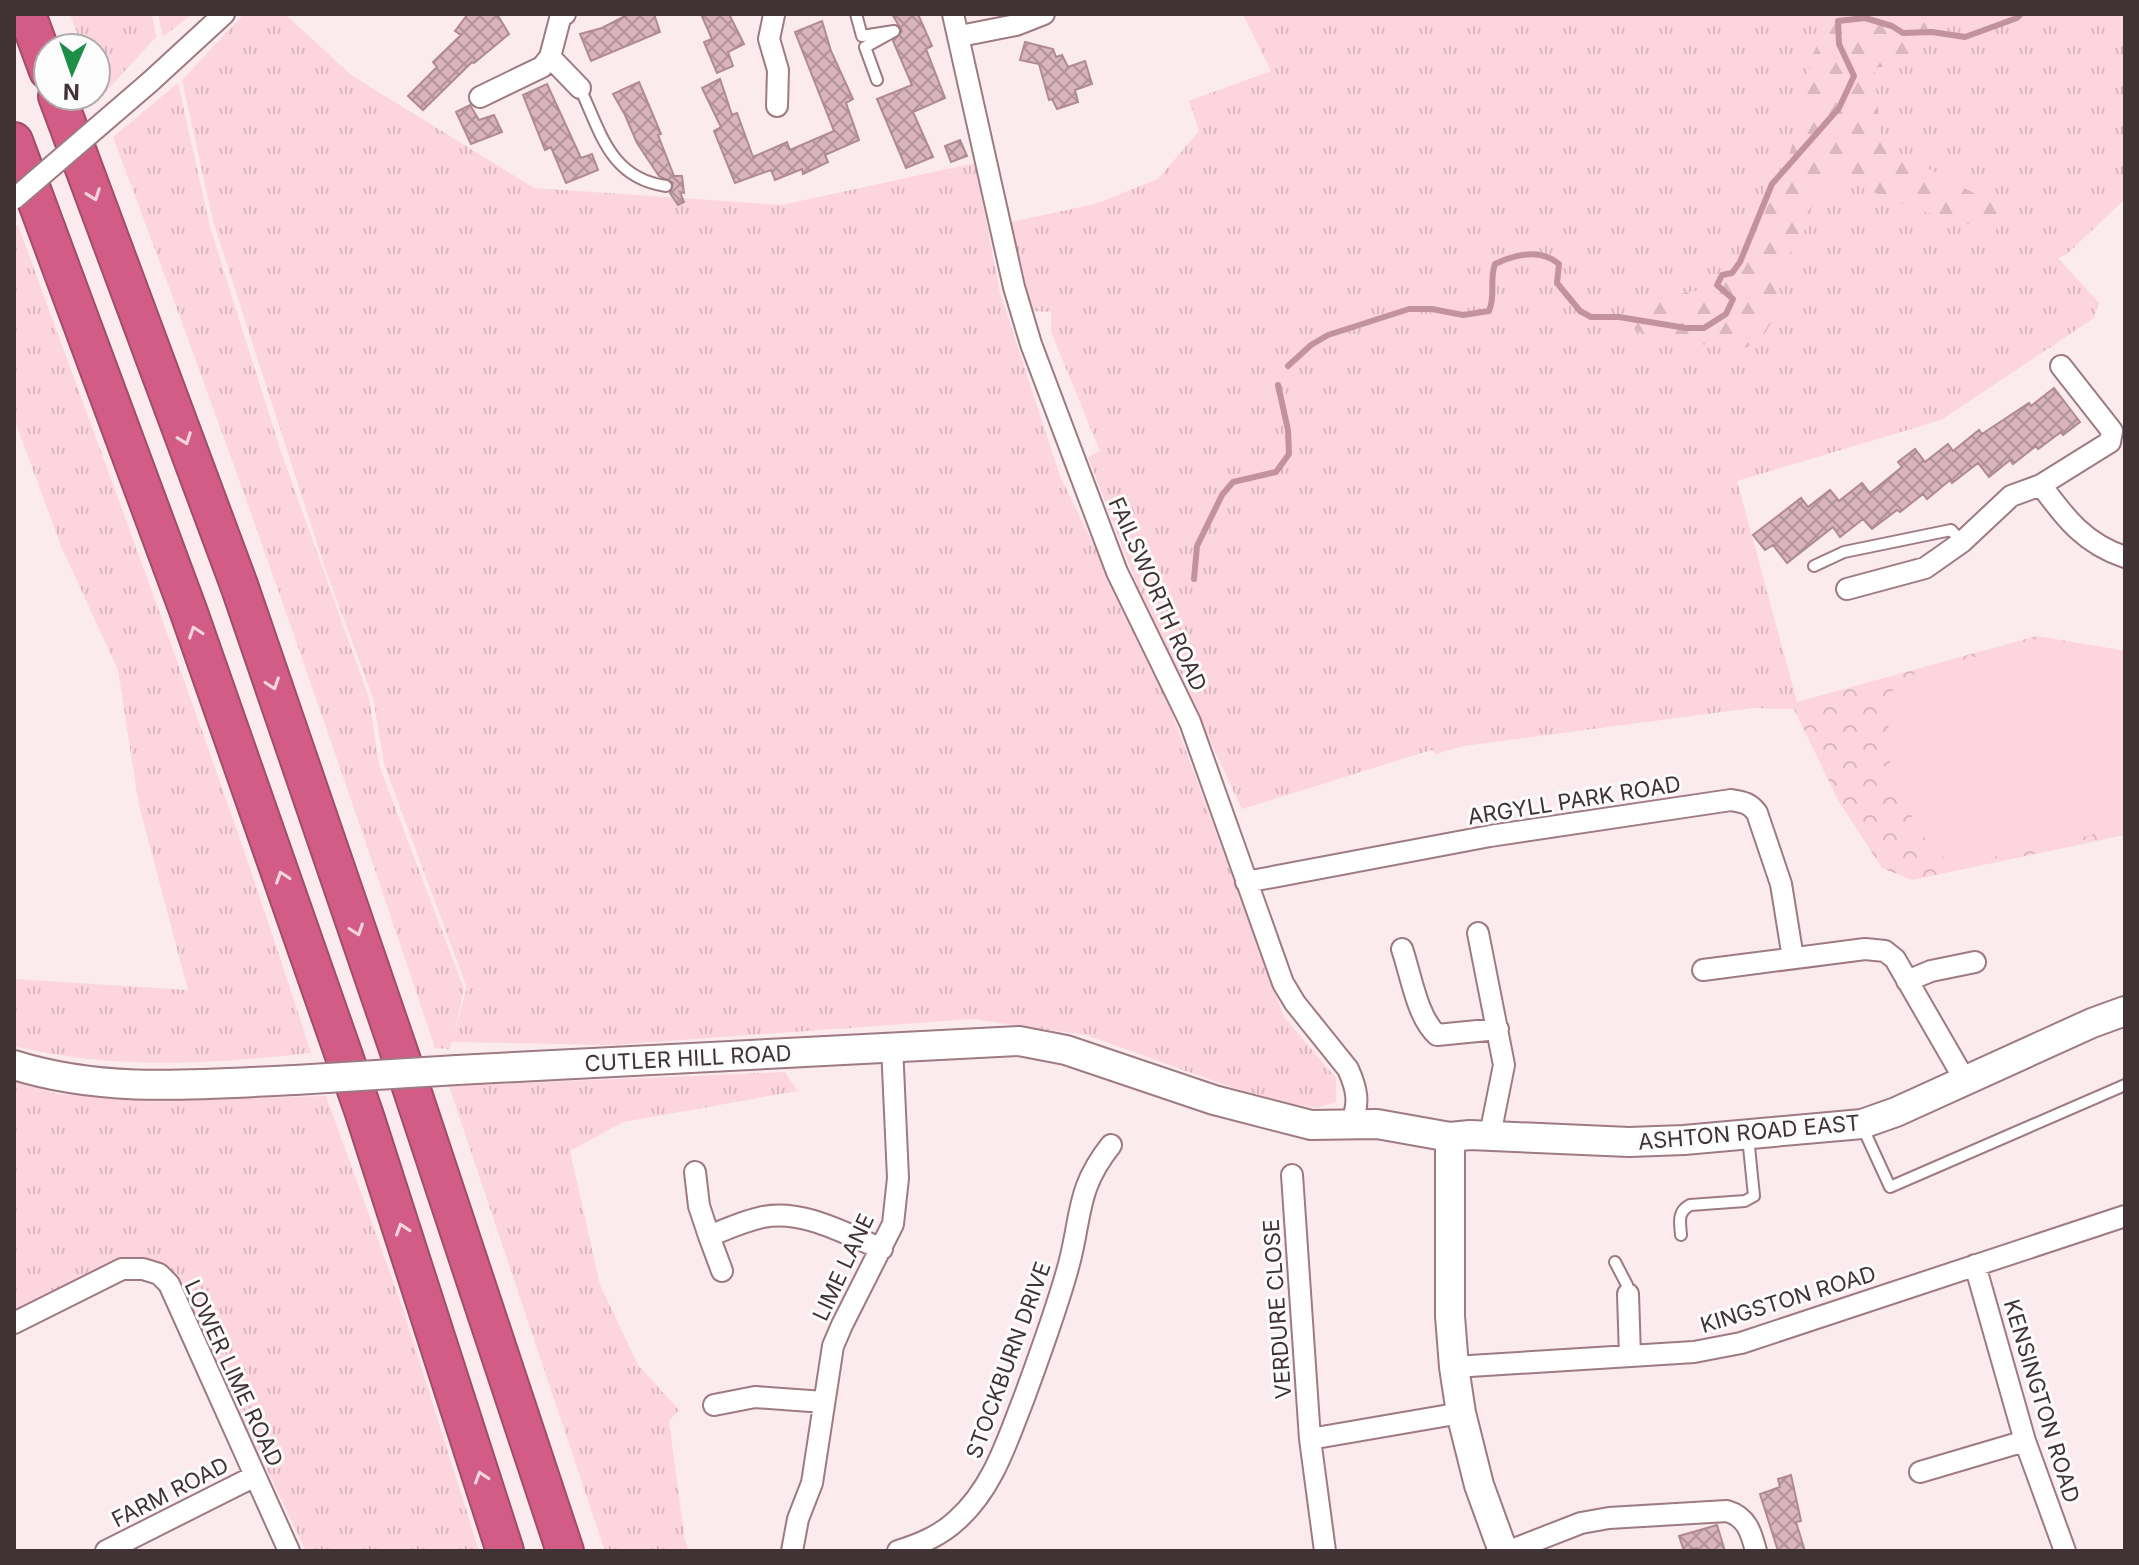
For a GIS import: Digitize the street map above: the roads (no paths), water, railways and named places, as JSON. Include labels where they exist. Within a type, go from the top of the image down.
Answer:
[{"type":"highway","points":[[63,112],[239,585],[409,1081],[565,1551]]},
{"type":"highway","points":[[14,141],[188,610],[364,1113],[505,1551]]},
{"type":"street","points":[[14,199],[224,14]]},
{"type":"street","points":[[480,97],[542,67],[550,57],[561,15],[565,14]]},
{"type":"street","points":[[775,14],[769,39],[778,70],[777,106]]},
{"type":"street","name":"FAILSWORTH ROAD","points":[[953,14],[997,215],[1031,344],[1117,572],[1190,722],[1283,983],[1353,1079],[1358,1103],[1351,1123]]},
{"type":"street","points":[[960,36],[1016,25],[1044,14]]},
{"type":"street","points":[[550,57],[580,88]]},
{"type":"street","points":[[1847,589],[1925,568],[1962,542],[2011,496],[2041,485],[2110,442],[2112,431],[2061,366]]},
{"type":"street","points":[[2041,485],[2067,522],[2098,546],[2125,557]]},
{"type":"street","name":"ARGYLL PARK ROAD","points":[[1246,882],[1490,836],[1731,800],[1751,806],[1757,813],[1781,884],[1793,958]]},
{"type":"street","points":[[1478,933],[1504,1065],[1490,1135]]},
{"type":"street","points":[[1703,970],[1877,948],[1885,951],[1895,959],[1966,1082]]},
{"type":"street","points":[[1402,949],[1421,1012],[1437,1035],[1498,1029]]},
{"type":"street","points":[[1907,981],[1931,971],[1975,962]]},
{"type":"street","name":"ASHTON ROAD EAST","points":[[1351,1123],[1377,1124],[1450,1137],[1490,1135],[1629,1142],[1862,1124],[1966,1082],[2092,1023],[2125,1011]]},
{"type":"street","name":"CUTLER HILL ROAD","points":[[14,1065],[75,1080],[119,1085],[295,1080],[999,1041],[1041,1044],[1093,1058],[1214,1100],[1311,1125],[1351,1123]]},
{"type":"street","name":"LIME LANE","points":[[792,1551],[798,1519],[812,1483],[833,1346],[893,1224],[898,1178],[892,1046]]},
{"type":"street","points":[[1450,1137],[1450,1316],[1454,1367],[1461,1413],[1479,1485],[1506,1551],[1581,1523],[1609,1518],[1727,1511],[1737,1513],[1745,1520],[1756,1551]]},
{"type":"street","name":"STOCKBURN DRIVE","points":[[898,1551],[934,1545],[969,1509],[999,1462],[1040,1355],[1070,1263],[1084,1189],[1097,1163],[1111,1145]]},
{"type":"street","points":[[695,1172],[699,1206],[722,1271]]},
{"type":"street","name":"VERDURE CLOSE","points":[[1292,1175],[1310,1439],[1325,1551]]},
{"type":"street","points":[[709,1236],[765,1217],[788,1216],[839,1231],[882,1249]]},
{"type":"street","name":"KINGSTON ROAD","points":[[1454,1367],[1694,1352],[1741,1343],[2125,1216]]},
{"type":"street","name":"KENSINGTON ROAD","points":[[1975,1265],[2025,1441],[2065,1551]]},
{"type":"street","name":"LOWER LIME ROAD","points":[[14,1323],[122,1269],[143,1269],[159,1274],[169,1284],[289,1551]]},
{"type":"street","points":[[1628,1294],[1630,1356]]},
{"type":"street","points":[[738,1423],[724,1403],[755,1397],[824,1402]]},
{"type":"street","points":[[1310,1439],[1461,1413]]},
{"type":"street","points":[[1920,1472],[2025,1441]]},
{"type":"street","name":"FARM ROAD","points":[[106,1551],[255,1476]]},
{"type":"lane","points":[[856,14],[862,36],[894,31],[865,47],[877,80]]},
{"type":"lane","points":[[580,88],[616,160],[630,174],[647,183],[666,186]]},
{"type":"lane","points":[[1814,566],[1844,552],[1951,530],[1962,542]]},
{"type":"lane","points":[[1862,1124],[1890,1187],[2125,1085]]},
{"type":"lane","points":[[1681,1235],[1680,1216],[1690,1205],[1745,1201],[1754,1196],[1748,1135]]},
{"type":"lane","points":[[1615,1262],[1622,1272],[1628,1294]]},
{"type":"waterway","points":[[1288,366],[1311,345],[1328,335],[1409,309],[1432,309],[1463,315],[1489,311],[1495,264],[1528,254],[1544,256],[1559,264],[1557,283],[1580,311],[1591,317],[1619,317],[1704,328],[1726,314],[1733,299],[1717,285],[1722,275],[1732,273],[1740,262],[1772,184],[1839,108],[1854,76],[1839,44],[1838,21],[1865,18],[1892,26],[1903,33],[1932,32],[1965,37],[2021,14]]},
{"type":"waterway","points":[[1194,579],[1197,546],[1222,495],[1233,482],[1276,472],[1289,454],[1288,430],[1278,385]]}]
